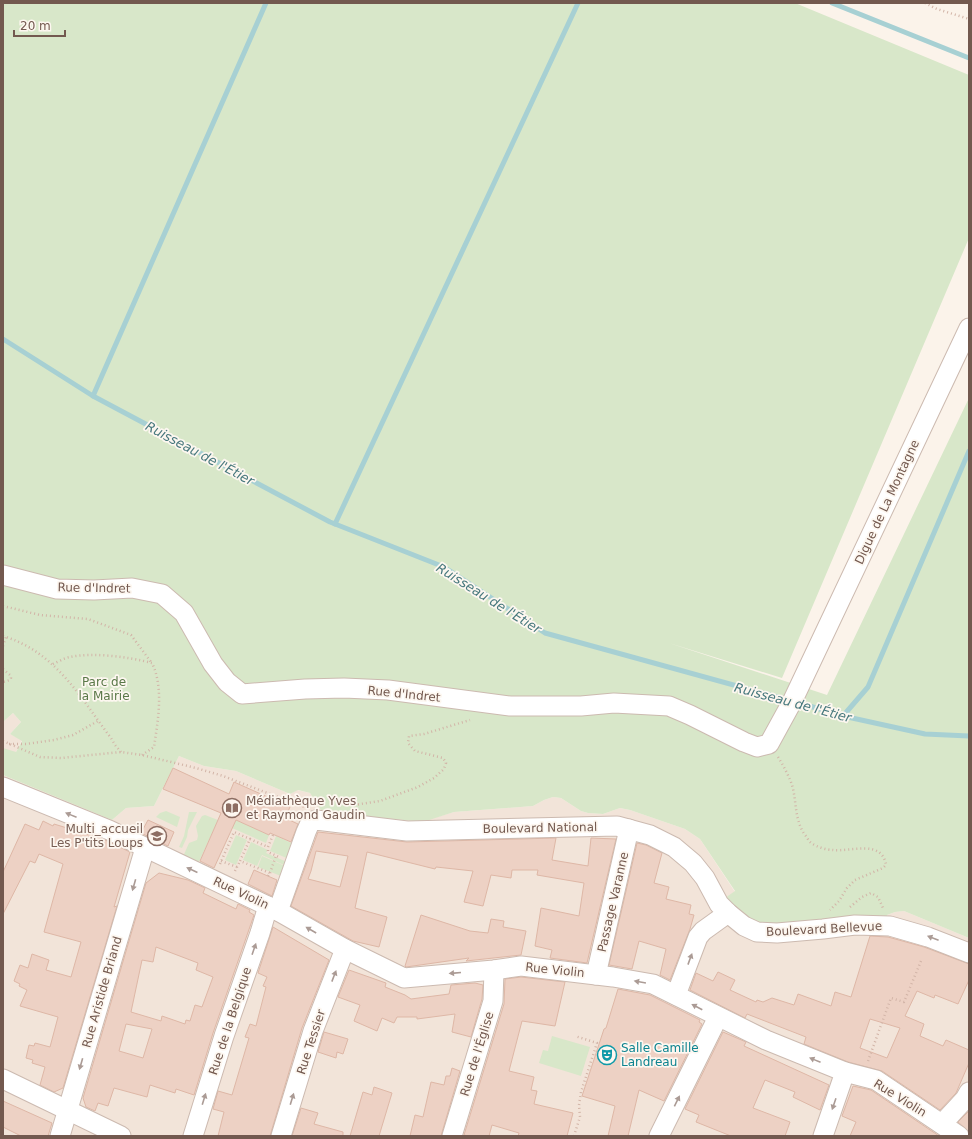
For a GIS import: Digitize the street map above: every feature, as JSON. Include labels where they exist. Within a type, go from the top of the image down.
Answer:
[{"type":"street","name":"Digue de La Montagne","points":[[769,744],[806,675],[969,328]]},
{"type":"street","name":"Rue d'Indret","points":[[3,575],[57,589],[94,590],[132,588],[162,594],[184,613],[213,664],[227,682],[242,694],[305,689],[344,688],[388,690],[510,706],[581,706],[614,703],[669,706],[757,747],[769,744]]},
{"type":"street","name":"Rue Violin","points":[[3,787],[109,830],[273,908],[345,949],[404,978],[494,970],[521,966],[596,975],[653,984],[766,1040],[854,1074],[876,1080],[959,1136]]},
{"type":"street","name":"Boulevard National","points":[[316,820],[407,831],[617,826],[656,838],[674,847],[693,863],[705,878],[719,904],[728,912]]},
{"type":"street","points":[[273,908],[310,823],[316,820]]},
{"type":"street","name":"Passage Varanne","points":[[596,975],[629,829]]},
{"type":"street","name":"Rue Aristide Briand","points":[[60,1136],[145,848]]},
{"type":"street","name":"Rue de la Belgique","points":[[193,1136],[224,1036],[260,933],[273,908]]},
{"type":"street","points":[[676,996],[698,937],[703,931],[728,912]]},
{"type":"street","name":"Boulevard Bellevue","points":[[728,912],[744,926],[757,932],[784,932],[855,925],[890,926],[928,936],[969,953]]},
{"type":"street","name":"Rue Tessier","points":[[281,1136],[313,1031],[345,949]]},
{"type":"street","name":"Rue de l'Église","points":[[452,1136],[494,1001],[494,970]]},
{"type":"street","points":[[659,1136],[718,1017]]},
{"type":"street","points":[[824,1136],[854,1074]]},
{"type":"street","points":[[3,1079],[120,1136]]},
{"type":"street","points":[[942,1124],[965,1099],[969,1092]]},
{"type":"path","points":[[925,3],[937,9],[969,19]]},
{"type":"path","points":[[3,606],[40,615],[88,618],[132,635],[152,662],[159,690],[154,747],[142,755]]},
{"type":"path","points":[[3,646],[5,636],[27,645],[53,664],[72,685],[121,752]]},
{"type":"path","points":[[53,664],[70,657],[90,656],[128,658],[152,662]]},
{"type":"path","points":[[3,669],[12,678],[3,682]]},
{"type":"path","points":[[353,806],[380,801],[418,787],[434,778],[444,769],[446,763],[443,758],[415,751],[408,743],[409,736],[424,734],[475,718]]},
{"type":"path","points":[[8,744],[26,744],[54,740],[73,735],[98,721]]},
{"type":"path","points":[[3,741],[40,757],[62,758],[121,752],[142,755],[203,770],[304,806],[316,820]]},
{"type":"path","points":[[769,744],[792,784],[799,826],[810,842],[821,847],[834,850],[866,848],[874,850],[882,855],[885,861],[886,865],[883,868],[855,880],[847,888],[839,901],[829,910],[823,911]]},
{"type":"path","points":[[212,880],[232,831],[268,846]]},
{"type":"path","points":[[273,835],[268,846],[268,852],[281,858]]},
{"type":"path","points":[[250,839],[240,861],[269,874],[276,856]]},
{"type":"path","points":[[221,861],[237,867]]},
{"type":"path","points":[[854,1074],[891,998],[904,1002],[921,961]]},
{"type":"path","points":[[574,1136],[580,1117],[579,1105],[581,1092],[597,1043],[575,1036]]},
{"type":"shaded area","points":[[13,713],[21,722],[10,734],[22,740],[16,752],[3,753],[3,722]]},
{"type":"shaded area","points":[[179,756],[204,766],[236,771],[290,794],[297,790],[310,793],[321,810],[437,817],[454,812],[533,806],[553,797],[561,798],[581,811],[588,813],[603,814],[620,808],[630,810],[685,829],[700,839],[735,892],[726,898],[887,915],[904,911],[969,938],[969,1136],[3,1136],[3,775],[112,820],[126,808],[154,806]]},
{"type":"green space","name":"Parc de la Mairie","points":[[3,3],[795,3],[969,75],[969,238],[782,678],[669,643],[827,695],[969,398],[969,938],[904,911],[887,915],[887,918],[776,925],[753,924],[725,898],[735,891],[700,839],[685,829],[620,808],[603,814],[588,813],[581,811],[561,798],[553,797],[533,806],[454,812],[423,822],[336,813],[321,810],[310,793],[298,790],[290,794],[236,771],[204,766],[179,756],[154,806],[126,808],[112,820],[3,775],[3,748],[16,752],[22,741],[10,734],[21,722],[13,713],[3,722]]},
{"type":"green space","points":[[166,811],[180,817],[177,827],[156,817],[160,813]]},
{"type":"green space","points":[[189,812],[197,812],[188,830],[187,837],[182,848],[179,847],[184,836]]},
{"type":"green space","points":[[205,815],[218,820],[197,866],[182,859],[189,843],[197,840],[198,836],[196,826],[202,816]]},
{"type":"green space","points":[[236,820],[269,835],[266,843],[232,828]]},
{"type":"green space","points":[[236,835],[247,840],[236,865],[225,860]]},
{"type":"green space","points":[[276,836],[294,844],[289,859],[270,851]]},
{"type":"green space","points":[[251,842],[268,850],[266,853],[287,862],[286,866],[262,855],[257,866],[243,860]]},
{"type":"green space","points":[[262,856],[285,866],[281,876],[258,867]]},
{"type":"green space","points":[[552,1036],[590,1047],[581,1076],[539,1063],[543,1050],[548,1051]]},
{"type":"building","points":[[173,768],[229,794],[234,782],[290,807],[285,818],[298,824],[291,842],[270,833],[269,835],[236,820],[214,868],[200,861],[221,813],[163,789]]},
{"type":"building","name":"Multi_accueil Les P'tits Loups","points":[[148,820],[174,832],[168,846],[141,833]]},
{"type":"building","points":[[43,821],[53,826],[54,824],[103,839],[130,852],[114,907],[117,906],[63,1088],[54,1092],[40,1085],[45,1067],[32,1063],[33,1060],[26,1058],[29,1045],[34,1046],[35,1043],[50,1047],[58,1017],[20,1006],[27,990],[19,986],[20,984],[14,981],[20,965],[28,968],[32,954],[49,960],[46,970],[71,977],[81,942],[44,932],[63,864],[39,854],[35,863],[30,861],[3,914],[3,872],[25,824],[39,830]]},
{"type":"building","points":[[318,832],[407,842],[556,838],[552,860],[588,866],[591,838],[616,839],[587,963],[550,958],[552,950],[535,946],[541,908],[579,916],[584,883],[537,875],[538,870],[512,870],[511,878],[491,875],[483,906],[464,902],[473,871],[436,867],[435,869],[367,852],[355,908],[387,917],[379,947],[353,941],[291,906]],"holes":[[[316,851],[348,856],[340,887],[308,879]]]},
{"type":"building","points":[[637,843],[646,845],[662,853],[654,883],[669,887],[666,899],[691,905],[689,914],[694,915],[670,980],[660,975],[666,949],[639,941],[632,969],[609,965]]},
{"type":"building","points":[[254,870],[277,880],[272,896],[248,884]]},
{"type":"building","points":[[159,873],[188,880],[205,888],[203,893],[236,909],[238,904],[250,910],[249,912],[254,915],[213,1033],[194,1095],[176,1089],[175,1093],[150,1085],[147,1097],[114,1088],[108,1106],[98,1103],[95,1111],[86,1107],[83,1098],[146,883]],"holes":[[[156,947],[198,963],[196,970],[213,977],[202,1007],[195,1005],[190,1021],[186,1020],[185,1024],[162,1016],[161,1021],[131,1012],[142,960],[153,962]],[[126,1024],[152,1029],[143,1058],[119,1051]]]},
{"type":"building","points":[[421,915],[470,931],[488,933],[491,919],[504,921],[503,927],[526,931],[521,955],[466,961],[469,958],[406,967],[405,966]]},
{"type":"building","points":[[273,927],[329,960],[302,1028],[270,1136],[218,1136],[224,1112],[213,1109],[218,1091],[232,1095],[249,1038],[245,1037],[250,1024],[256,1026],[266,987],[263,986],[267,977],[258,973]]},
{"type":"building","points":[[870,936],[888,937],[924,947],[969,964],[969,980],[958,1004],[935,995],[934,998],[917,991],[905,1016],[924,1024],[920,1036],[943,1046],[946,1040],[969,1050],[969,1063],[956,1093],[940,1110],[882,1071],[848,1062],[804,1044],[806,1037],[747,1014],[745,1018],[690,990],[696,973],[713,981],[718,972],[735,980],[730,990],[756,1002],[757,1000],[763,1002],[772,998],[794,1005],[798,994],[831,1006],[835,992],[851,997]],"holes":[[[870,1019],[900,1028],[887,1058],[860,1048]]]},
{"type":"building","points":[[349,970],[386,983],[385,987],[411,999],[449,994],[451,985],[475,983],[483,985],[482,999],[471,1037],[452,1032],[455,1014],[417,1019],[417,1017],[397,1017],[394,1023],[382,1018],[377,1031],[354,1021],[360,1005],[338,997]]},
{"type":"building","points":[[521,977],[565,982],[555,1026],[522,1021],[509,1071],[534,1077],[531,1090],[537,1091],[534,1104],[573,1113],[567,1136],[518,1136],[519,1133],[492,1125],[489,1136],[464,1135],[504,1004],[505,979]]},
{"type":"building","points":[[618,989],[650,995],[700,1020],[699,1022],[702,1024],[664,1101],[639,1090],[628,1136],[608,1136],[615,1106],[582,1096]]},
{"type":"building","points":[[324,1032],[348,1039],[343,1054],[337,1052],[336,1058],[318,1052]]},
{"type":"building","points":[[723,1032],[746,1042],[744,1046],[829,1085],[820,1110],[793,1097],[795,1092],[765,1080],[753,1108],[790,1122],[785,1136],[731,1136],[696,1122],[699,1115],[685,1109]]},
{"type":"building","points":[[452,1068],[460,1071],[441,1136],[410,1136],[415,1115],[423,1117],[431,1082],[444,1085],[446,1076],[450,1076]]},
{"type":"building","points":[[853,1086],[871,1090],[939,1136],[850,1136],[856,1122],[842,1116]]},
{"type":"building","points":[[374,1087],[392,1093],[379,1136],[350,1136],[363,1092],[372,1095]]},
{"type":"building","points":[[3,1101],[52,1123],[48,1136],[21,1136],[3,1127]]},
{"type":"building","points":[[301,1108],[318,1113],[314,1124],[343,1132],[343,1136],[292,1136]]},
{"type":"building","points":[[969,1111],[969,1132],[958,1122]]},
{"type":"waterway","points":[[93,396],[266,3]]},
{"type":"waterway","points":[[335,524],[578,3]]},
{"type":"waterway","points":[[832,3],[969,58]]},
{"type":"waterway","name":"Ruisseau de l'Étier","points":[[3,339],[93,396],[330,522],[444,567],[545,633],[788,700]]},
{"type":"waterway","points":[[843,716],[868,687],[969,451]]},
{"type":"waterway","name":"Ruisseau de l'Étier","points":[[796,702],[843,716],[925,734],[969,736]]},
{"type":"place","name":"Médiathèque Yves et Raymond Gaudin","points":[[232,808]]},
{"type":"place","name":"Multi_accueil Les P'tits Loups","points":[[157,836]]},
{"type":"place","name":"Salle Camille Landreau","points":[[607,1055]]}]
